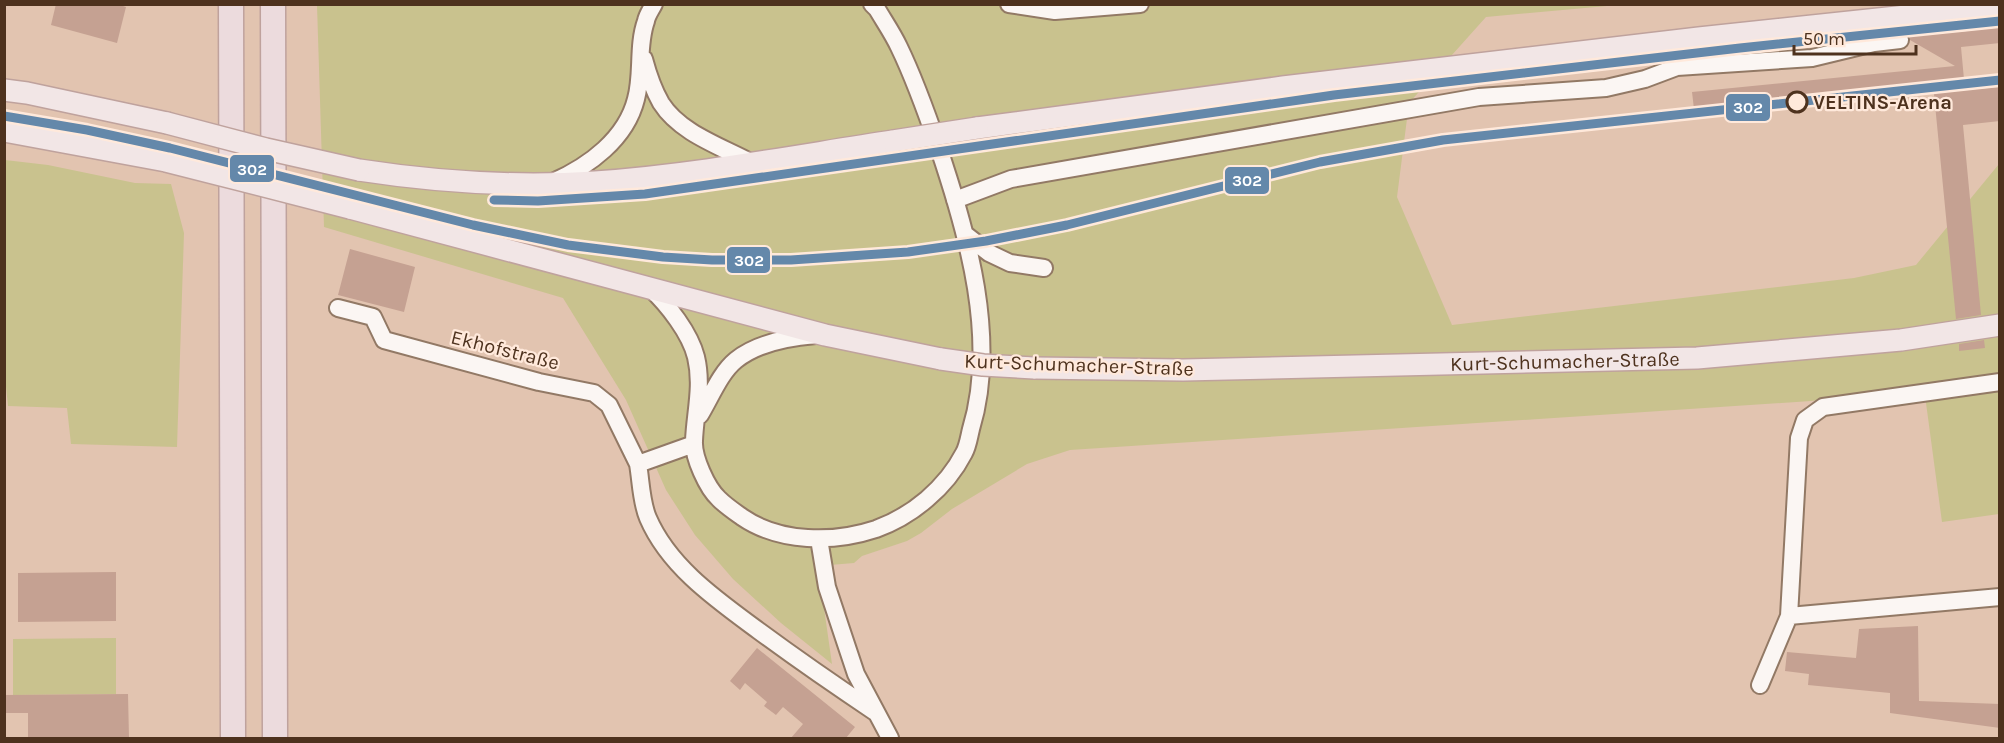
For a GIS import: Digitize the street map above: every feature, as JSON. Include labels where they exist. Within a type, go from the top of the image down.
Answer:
[{"type":"highway","points":[[231,4],[233,738]]},
{"type":"highway","points":[[273,4],[275,738]]},
{"type":"main road","points":[[4,90],[167,123],[358,170],[476,183],[549,184],[595,182],[690,172],[977,128],[1307,84],[1710,36],[2000,6]]},
{"type":"main road","name":"Kurt-Schumacher-Straße","points":[[4,132],[166,161],[825,334],[941,359],[983,365],[1183,370],[1697,358],[1901,340],[2000,325]]},
{"type":"street","points":[[549,184],[585,165],[608,147],[624,125],[636,99],[645,21],[654,4]]},
{"type":"street","points":[[648,286],[663,301],[684,331],[696,356],[700,388],[694,444],[701,471],[717,498],[745,519],[778,534],[819,539],[862,534],[893,522],[921,503],[945,481],[965,452],[977,410],[982,368],[978,304],[966,236],[918,89],[898,45],[874,7],[893,4]]},
{"type":"street","points":[[1009,4],[1055,11],[1140,4]]},
{"type":"street","points":[[955,200],[1011,179],[1456,101],[1514,94],[1606,88],[1645,79],[1677,67],[1812,58],[1874,43],[1900,40]]},
{"type":"street","points":[[641,52],[662,105],[681,126],[750,162]]},
{"type":"street","points":[[966,236],[988,253],[1010,263],[1044,268]]},
{"type":"street","name":"Ekhofstraße","points":[[338,308],[373,317],[384,340],[538,382],[594,393],[609,405],[638,464],[647,517],[663,545],[688,574],[722,604],[875,712]]},
{"type":"street","points":[[697,421],[721,378],[736,360],[759,347],[799,336],[825,334]]},
{"type":"street","points":[[1760,685],[1790,616],[1799,438],[1805,420],[1823,408],[2000,382]]},
{"type":"street","points":[[638,464],[694,444]]},
{"type":"street","name":"Ekhofstraße","points":[[819,539],[827,587],[856,674],[890,738]]},
{"type":"street","points":[[1790,616],[2000,597]]},
{"type":"shaded area","points":[[1019,4],[1054,13],[1149,4],[1618,5],[1486,17],[1409,103],[1397,197],[1452,325],[1854,278],[1916,265],[1999,164],[1999,514],[1942,522],[1924,388],[1811,401],[1070,450],[1027,464],[952,509],[907,541],[862,556],[854,563],[818,566],[832,664],[781,623],[733,579],[695,535],[666,490],[626,400],[563,298],[324,227],[317,5]]},
{"type":"shaded area","points":[[5,160],[48,165],[135,183],[171,184],[184,233],[177,447],[71,444],[67,408],[8,406],[4,367]]},
{"type":"shaded area","points":[[116,638],[116,694],[13,695],[13,639]]},
{"type":"building","points":[[56,4],[117,4],[126,7],[117,43],[51,25]]},
{"type":"building","points":[[1958,23],[1959,32],[2000,27],[2000,43],[1961,47],[1965,90],[2000,87],[2000,121],[1963,125],[1981,315],[1956,319],[1933,84],[1694,109],[1692,92],[1955,66],[1910,40],[1910,37],[1916,28]]},
{"type":"building","points":[[350,249],[415,267],[404,312],[338,295]]},
{"type":"building","points":[[1984,340],[1985,348],[1959,351],[1959,344]]},
{"type":"building","points":[[116,572],[116,621],[18,622],[18,573]]},
{"type":"building","points":[[1918,626],[1919,701],[2000,704],[2000,728],[1890,713],[1890,693],[1808,685],[1809,674],[1785,671],[1787,652],[1856,658],[1859,629]]},
{"type":"building","points":[[757,648],[855,727],[846,738],[791,738],[803,724],[783,707],[776,715],[764,706],[767,702],[745,683],[740,690],[730,681]]},
{"type":"building","points":[[128,694],[129,738],[28,738],[28,713],[5,713],[5,695]]},
{"type":"transit line","name":"302","points":[[494,200],[538,201],[645,194],[1334,95],[1740,48],[2000,21]]},
{"type":"transit line","name":"302","points":[[4,116],[87,130],[170,148],[473,225],[568,245],[663,257],[712,260],[791,260],[908,252],[986,241],[1067,225],[1320,162],[1443,140],[2000,80]]},
{"type":"place","name":"VELTINS-Arena","points":[[1797,102]]}]
